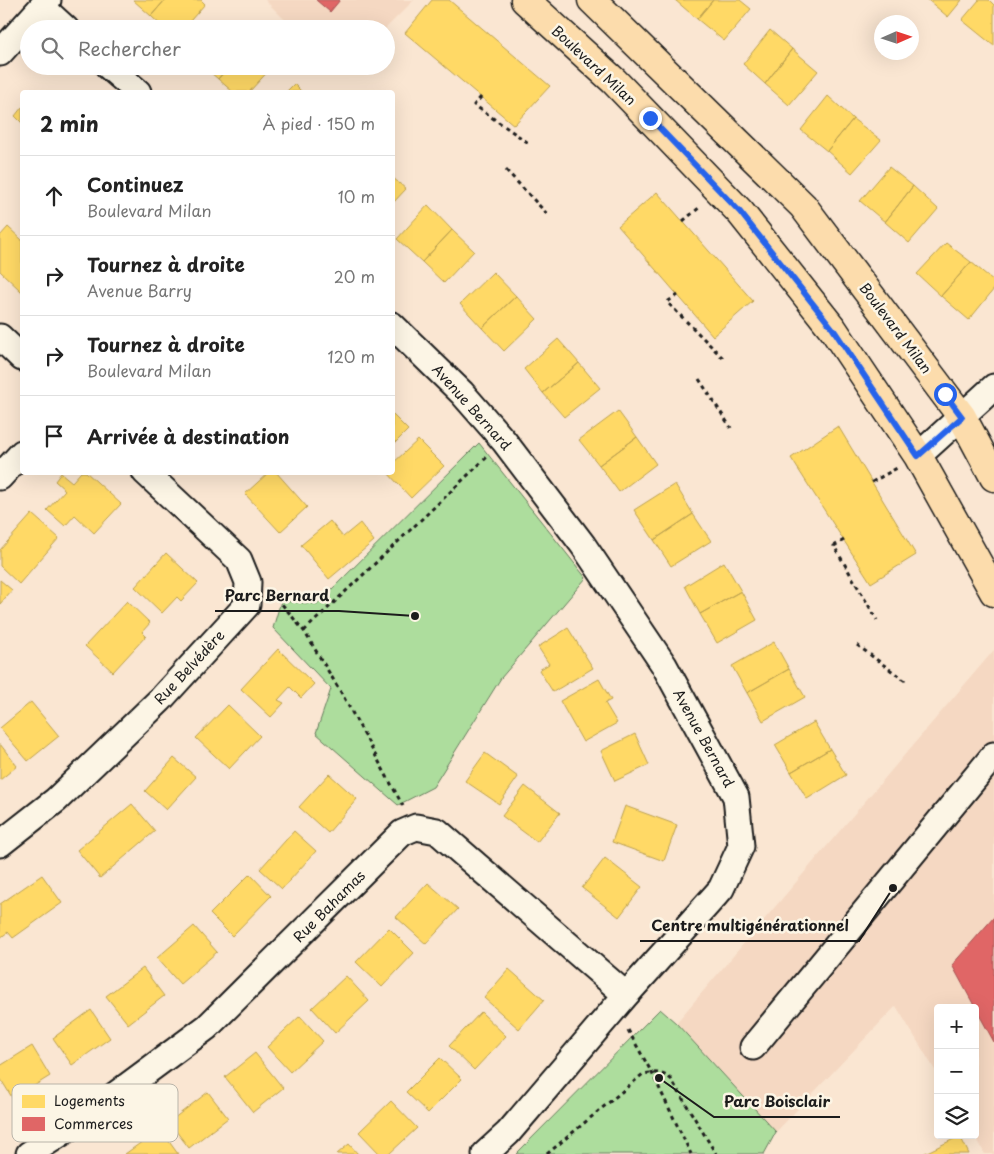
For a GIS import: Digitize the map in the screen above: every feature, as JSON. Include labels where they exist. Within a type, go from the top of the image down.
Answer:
[{"type":"main road","name":"Boulevard Milan","points":[[525,0],[614,80],[740,212],[833,329],[908,462],[994,592]]},
{"type":"main road","name":"Boulevard Milan","points":[[592,0],[803,206],[962,417],[994,476]]},
{"type":"street","points":[[30,20],[45,3],[59,20]]},
{"type":"street","points":[[0,53],[20,31]]},
{"type":"street","points":[[118,75],[136,90]]},
{"type":"street","name":"Avenue Bernard","points":[[395,328],[462,393],[504,441],[582,545],[664,665],[736,797],[741,846],[721,889],[626,995],[508,1133],[485,1154]]},
{"type":"street","points":[[0,337],[20,356]]},
{"type":"street","points":[[908,462],[994,388]]},
{"type":"street","points":[[0,477],[20,455]]},
{"type":"street","name":"Rue Belvédère","points":[[0,844],[56,800],[160,700],[247,605],[248,582],[239,560],[148,475]]},
{"type":"street","points":[[753,1047],[994,755]]},
{"type":"street","points":[[416,827],[437,831],[626,995]]},
{"type":"street","name":"Rue Bahamas","points":[[130,1084],[207,1027],[402,833],[416,827]]},
{"type":"street","name":"Rue Bahamas","points":[[29,1154],[48,1142]]},
{"type":"path","points":[[481,97],[474,105],[530,144]]},
{"type":"path","points":[[506,170],[548,215]]},
{"type":"path","points":[[683,221],[702,205]]},
{"type":"path","points":[[678,295],[666,302],[724,359]]},
{"type":"path","points":[[698,379],[731,428]]},
{"type":"path","points":[[304,631],[504,441]]},
{"type":"path","points":[[872,482],[908,462]]},
{"type":"path","points":[[844,540],[834,546],[877,620]]},
{"type":"path","points":[[248,582],[272,592],[304,631],[342,694],[416,827]]},
{"type":"path","points":[[856,645],[908,683]]},
{"type":"path","points":[[628,1029],[652,1072],[691,1154]]},
{"type":"path","points":[[547,1154],[643,1074],[652,1072],[663,1073],[671,1079],[716,1154]]},
{"type":"shaded area","points":[[265,0],[414,0],[394,20],[285,20]]},
{"type":"shaded area","points":[[994,650],[994,1154],[985,1154],[976,1139],[979,1139],[979,1004],[934,1004],[934,1068],[896,1006],[776,1132],[676,1023]]},
{"type":"green space","points":[[479,443],[586,578],[501,678],[433,787],[398,805],[316,733],[331,689],[273,628],[281,601],[317,604]]},
{"type":"green space","points":[[660,1009],[676,1023],[776,1132],[764,1154],[516,1154]]},
{"type":"building: Logements","points":[[133,0],[165,0],[151,16]]},
{"type":"building: Logements","points":[[165,0],[201,0],[205,4],[191,20],[155,20],[151,16]]},
{"type":"building: Logements","points":[[432,0],[449,0],[550,86],[514,125],[405,33]]},
{"type":"building: Logements","points":[[675,0],[713,0],[697,19]]},
{"type":"building: Logements","points":[[713,0],[740,0],[751,9],[724,41],[697,19]]},
{"type":"building: Logements","points":[[928,0],[962,0],[948,17]]},
{"type":"building: Logements","points":[[979,0],[989,0],[994,5],[994,46],[962,20]]},
{"type":"building: Logements","points":[[770,30],[792,49],[765,84],[743,64]]},
{"type":"building: Logements","points":[[792,49],[818,71],[789,105],[765,84]]},
{"type":"building: Logements","points":[[213,75],[221,75],[218,79]]},
{"type":"building: Logements","points":[[221,75],[265,75],[251,90],[231,90],[218,79]]},
{"type":"building: Logements","points":[[294,84],[300,90],[288,90]]},
{"type":"building: Logements","points":[[828,96],[853,119],[827,151],[801,130]]},
{"type":"building: Logements","points":[[20,110],[20,121],[15,116]]},
{"type":"building: Logements","points":[[853,119],[881,140],[852,173],[827,151]]},
{"type":"building: Logements","points":[[889,167],[913,186],[885,222],[860,201]]},
{"type":"building: Logements","points":[[395,180],[406,189],[395,201]]},
{"type":"building: Logements","points":[[913,186],[938,209],[909,243],[885,222]]},
{"type":"building: Logements","points":[[657,192],[753,301],[713,336],[618,226]]},
{"type":"building: Logements","points":[[428,205],[452,230],[422,262],[397,239]]},
{"type":"building: Logements","points":[[8,227],[20,238],[20,290],[0,271],[0,236]]},
{"type":"building: Logements","points":[[452,230],[474,251],[444,283],[422,262]]},
{"type":"building: Logements","points":[[946,243],[971,262],[941,296],[917,274]]},
{"type":"building: Logements","points":[[971,262],[994,281],[994,289],[969,320],[941,296]]},
{"type":"building: Logements","points":[[493,272],[516,296],[482,328],[460,304]]},
{"type":"building: Logements","points":[[516,296],[537,319],[504,351],[482,328]]},
{"type":"building: Logements","points":[[558,339],[579,363],[543,393],[524,369]]},
{"type":"building: Logements","points":[[579,363],[600,388],[564,417],[543,393]]},
{"type":"building: Logements","points":[[618,411],[637,437],[599,465],[579,440]]},
{"type":"building: Logements","points":[[395,417],[408,430],[395,443]]},
{"type":"building: Logements","points":[[838,426],[916,555],[871,583],[791,458]]},
{"type":"building: Logements","points":[[637,437],[656,464],[619,492],[599,465]]},
{"type":"building: Logements","points":[[418,440],[444,466],[411,498],[390,475],[395,475],[395,461]]},
{"type":"building: Logements","points":[[60,475],[63,475],[72,482],[78,475],[89,475],[121,504],[94,533],[75,515],[65,526],[47,510],[65,490],[55,481]]},
{"type":"building: Logements","points":[[266,475],[279,475],[307,507],[280,532],[245,494]]},
{"type":"building: Logements","points":[[675,484],[693,514],[654,540],[634,510]]},
{"type":"building: Logements","points":[[32,514],[59,538],[19,584],[0,566],[0,550]]},
{"type":"building: Logements","points":[[693,514],[711,541],[671,566],[654,540]]},
{"type":"building: Logements","points":[[330,521],[343,537],[360,523],[374,541],[329,579],[301,545]]},
{"type":"building: Logements","points":[[166,553],[198,583],[181,601],[177,597],[162,613],[135,587]]},
{"type":"building: Logements","points":[[724,562],[741,591],[700,614],[685,586]]},
{"type":"building: Logements","points":[[0,580],[12,590],[0,604]]},
{"type":"building: Logements","points":[[741,591],[757,620],[717,643],[700,614]]},
{"type":"building: Logements","points":[[127,601],[150,623],[142,632],[146,636],[113,672],[85,646]]},
{"type":"building: Logements","points":[[568,628],[593,668],[553,692],[539,670],[549,664],[538,647]]},
{"type":"building: Logements","points":[[774,642],[789,669],[747,693],[732,666]]},
{"type":"building: Logements","points":[[278,649],[314,684],[301,698],[290,687],[278,700],[284,703],[271,717],[241,689]]},
{"type":"building: Logements","points":[[789,669],[805,697],[763,721],[747,693]]},
{"type":"building: Logements","points":[[599,679],[611,700],[605,703],[617,723],[583,742],[560,701]]},
{"type":"building: Logements","points":[[31,702],[59,736],[28,761],[0,728]]},
{"type":"building: Logements","points":[[228,705],[260,736],[229,769],[196,738]]},
{"type":"building: Logements","points":[[814,722],[830,749],[791,772],[775,745]]},
{"type":"building: Logements","points":[[635,734],[649,765],[615,781],[601,751]]},
{"type":"building: Logements","points":[[0,744],[17,766],[0,780]]},
{"type":"building: Logements","points":[[830,749],[846,775],[807,799],[791,772]]},
{"type":"building: Logements","points":[[485,753],[518,777],[499,804],[465,781]]},
{"type":"building: Logements","points":[[174,758],[196,777],[166,810],[145,791]]},
{"type":"building: Logements","points":[[329,774],[357,799],[328,833],[299,807]]},
{"type":"building: Logements","points":[[525,786],[560,813],[537,842],[502,816]]},
{"type":"building: Logements","points":[[132,804],[155,831],[100,878],[77,850]]},
{"type":"building: Logements","points":[[625,806],[677,825],[664,861],[612,842]]},
{"type":"building: Logements","points":[[294,831],[316,851],[282,889],[260,869]]},
{"type":"building: Logements","points":[[605,858],[642,887],[619,917],[582,888]]},
{"type":"building: Logements","points":[[250,874],[271,896],[232,936],[210,914]]},
{"type":"building: Logements","points":[[42,875],[62,903],[13,938],[8,932],[0,938],[0,904]]},
{"type":"building: Logements","points":[[428,883],[458,909],[426,944],[396,917]]},
{"type":"building: Logements","points":[[194,926],[217,952],[180,984],[157,958]]},
{"type":"building: Logements","points":[[389,928],[414,953],[382,987],[356,962]]},
{"type":"building: Logements","points":[[143,968],[164,996],[128,1024],[106,996]]},
{"type":"building: Logements","points":[[509,969],[544,1000],[519,1029],[484,998]]},
{"type":"building: Logements","points":[[346,976],[369,1001],[335,1033],[312,1008]]},
{"type":"building: Logements","points":[[91,1010],[110,1038],[72,1065],[53,1038]]},
{"type":"building: Logements","points":[[481,1012],[506,1036],[474,1070],[449,1046]]},
{"type":"building: Logements","points":[[300,1016],[323,1041],[290,1072],[267,1047]]},
{"type":"building: Logements","points":[[32,1046],[50,1076],[37,1084],[12,1084],[12,1097],[0,1078],[0,1066]]},
{"type":"building: Logements","points":[[255,1053],[283,1088],[253,1112],[225,1077]]},
{"type":"building: Logements","points":[[440,1058],[462,1079],[428,1113],[406,1092]]},
{"type":"building: Logements","points":[[208,1092],[228,1118],[189,1148],[178,1134],[178,1115]]},
{"type":"building: Logements","points":[[391,1101],[417,1128],[389,1154],[380,1154],[359,1132]]},
{"type":"building: Logements","points":[[954,1139],[962,1139],[969,1154],[923,1154]]},
{"type":"building: Logements","points":[[142,1142],[169,1142],[178,1154],[125,1154]]},
{"type":"building: Logements","points":[[349,1144],[358,1154],[337,1154]]},
{"type":"building: Commerces","points":[[316,0],[340,0],[330,12]]},
{"type":"building: Commerces","points":[[994,917],[994,1042],[979,1014],[979,1004],[973,1004],[952,965]]},
{"type":"place","name":"Parc Bernard","points":[[415,616]]},
{"type":"place","name":"Centre multigénérationnel","points":[[893,888]]},
{"type":"place","name":"Parc Boisclair","points":[[659,1078]]},
{"type":"route","points":[[650,118],[740,212],[833,329],[918,456],[962,417],[945,394]]}]
